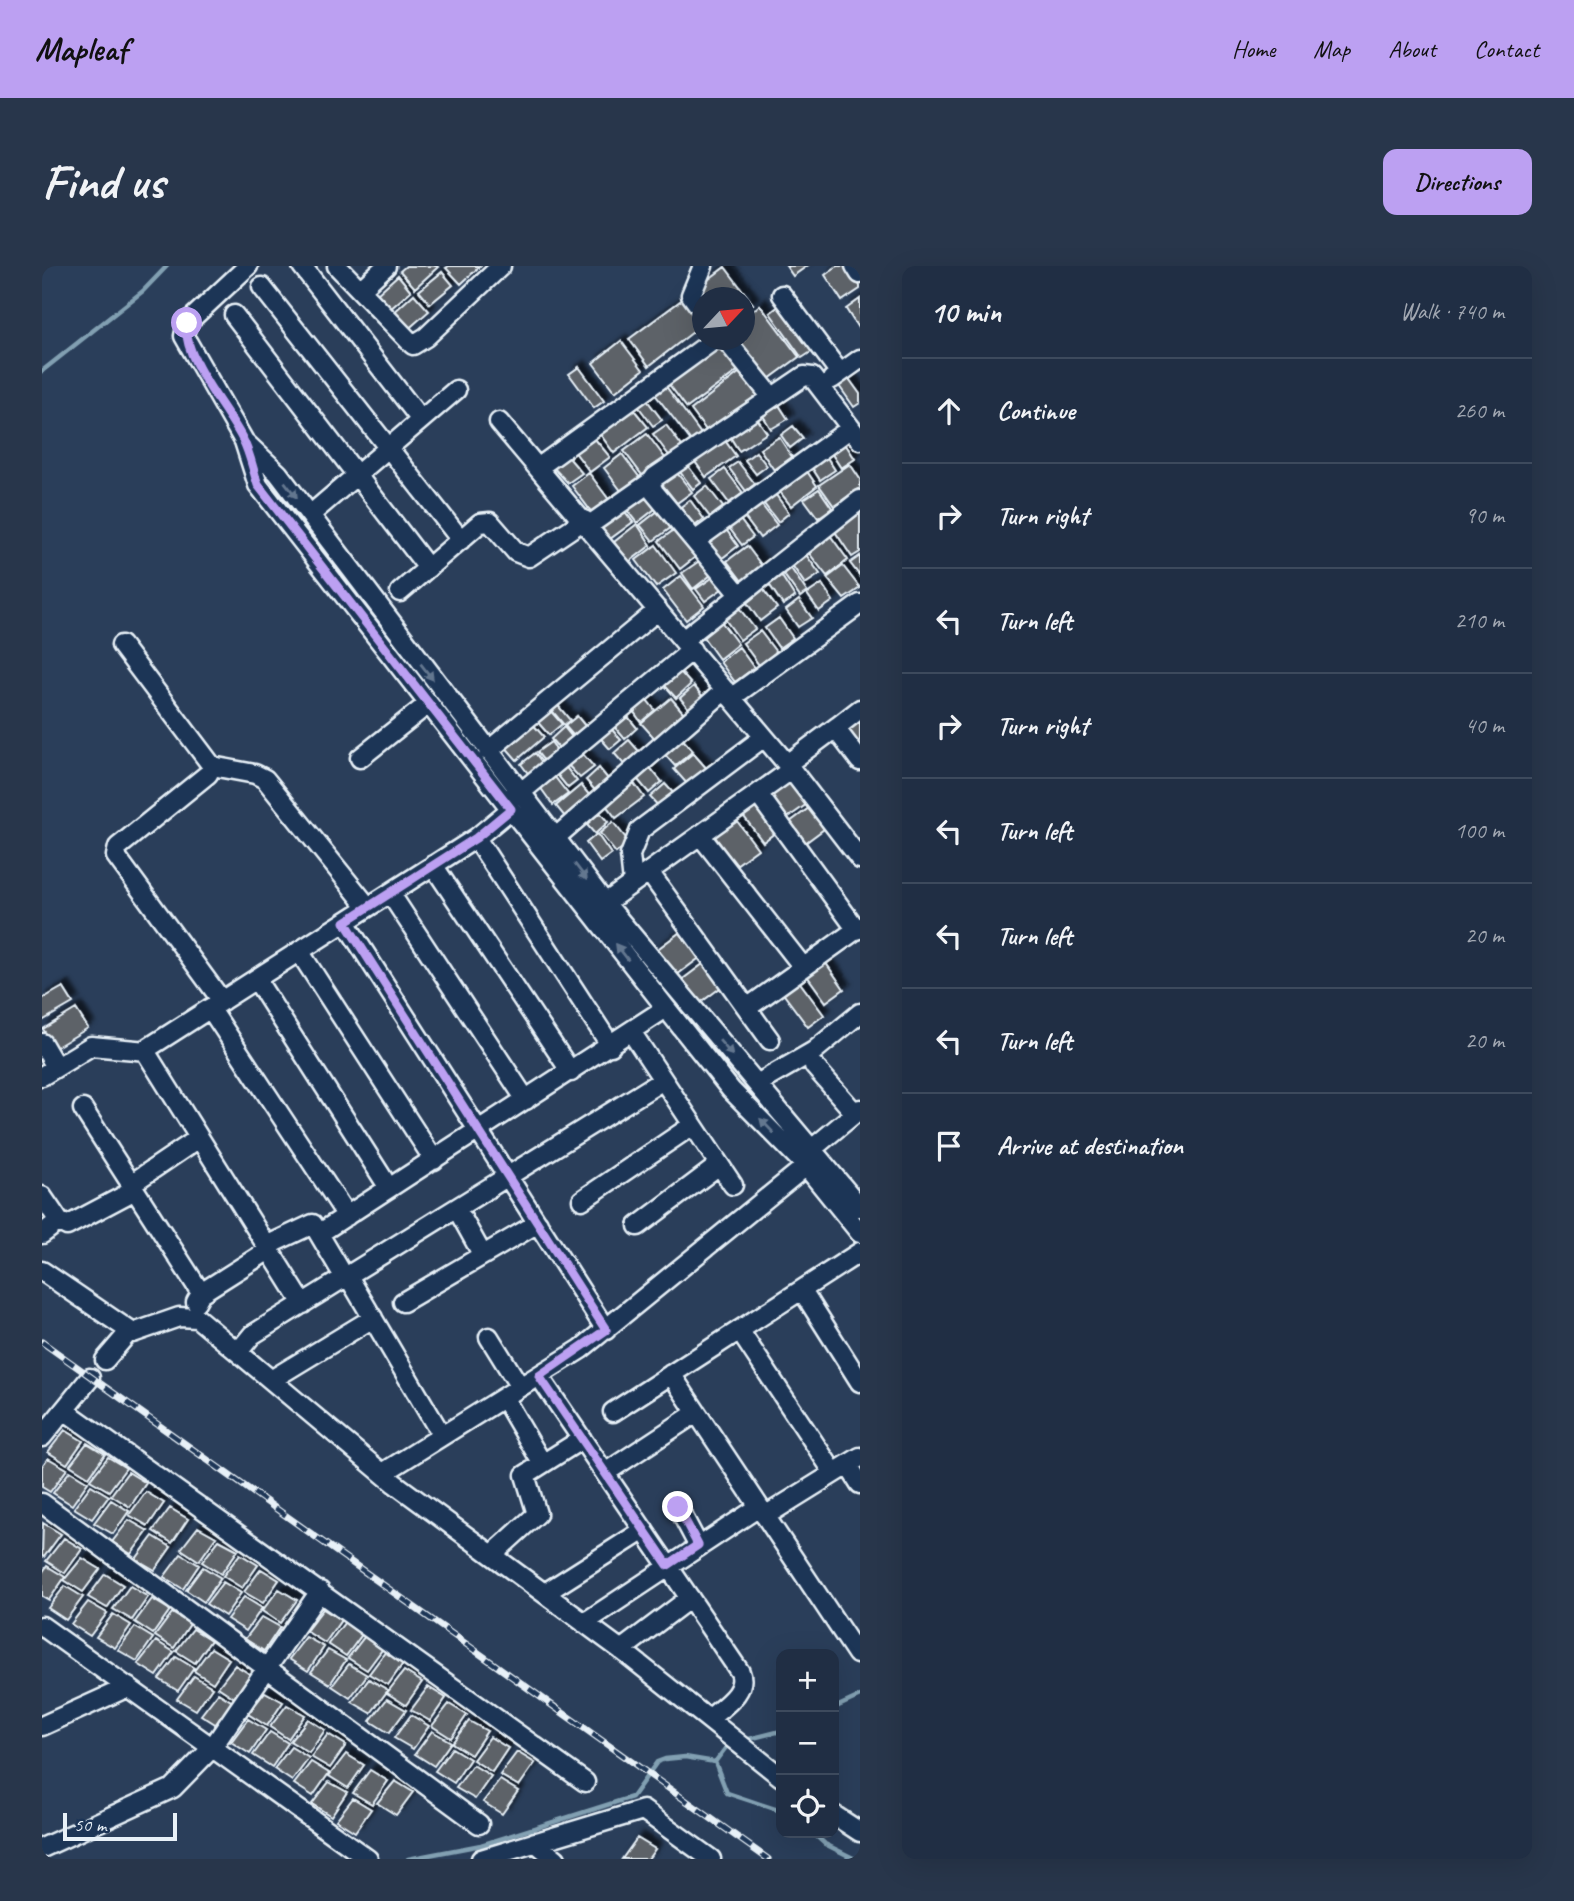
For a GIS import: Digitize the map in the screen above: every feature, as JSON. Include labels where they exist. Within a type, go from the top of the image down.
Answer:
[{"type":"street","points":[[248,266],[187,323],[184,337],[244,441],[258,485],[428,704],[511,800],[666,1008],[732,1090],[860,1208]]},
{"type":"street","points":[[302,266],[421,419]]},
{"type":"street","points":[[337,266],[413,345],[426,337],[501,266]]},
{"type":"street","points":[[360,290],[386,266]]},
{"type":"street","points":[[694,287],[703,266]]},
{"type":"street","points":[[855,266],[860,274]]},
{"type":"street","points":[[262,287],[461,540]]},
{"type":"street","points":[[782,295],[840,373]]},
{"type":"street","points":[[234,316],[428,568]]},
{"type":"street","points":[[539,467],[700,350]]},
{"type":"street","points":[[734,350],[771,396]]},
{"type":"street","points":[[820,388],[860,359]]},
{"type":"street","points":[[400,592],[480,523],[490,522],[516,552],[529,557],[652,481],[771,396],[804,376],[812,377],[856,434],[695,541]]},
{"type":"street","points":[[310,515],[456,390]]},
{"type":"street","points":[[499,422],[789,767],[860,859]]},
{"type":"street","points":[[244,441],[278,473],[488,751],[511,800],[555,838],[757,1084],[860,1233]]},
{"type":"street","points":[[652,481],[650,484],[654,492],[738,593]]},
{"type":"street","points":[[146,1051],[150,1045],[476,838],[511,800],[687,645],[738,593],[860,500]]},
{"type":"street","points":[[555,838],[728,694],[860,604]]},
{"type":"street","points":[[488,751],[658,610]]},
{"type":"street","points":[[121,645],[212,766],[265,779],[368,907]]},
{"type":"street","points":[[360,758],[428,704]]},
{"type":"street","points":[[606,903],[758,794],[860,709]]},
{"type":"street","points":[[838,726],[838,732],[860,761]]},
{"type":"street","points":[[633,883],[630,855],[640,830],[764,737]]},
{"type":"street","points":[[212,766],[208,774],[118,847],[116,856],[216,1004],[346,1216]]},
{"type":"street","points":[[747,1008],[858,928],[758,794]]},
{"type":"street","points":[[700,835],[803,967]]},
{"type":"street","points":[[476,838],[611,1046]]},
{"type":"street","points":[[433,865],[570,1072]]},
{"type":"street","points":[[649,872],[771,1040]]},
{"type":"street","points":[[390,893],[526,1100]]},
{"type":"street","points":[[345,922],[606,1330]]},
{"type":"street","points":[[299,951],[434,1160]]},
{"type":"street","points":[[256,979],[389,1188]]},
{"type":"street","points":[[320,1233],[666,1008]]},
{"type":"street","points":[[757,1084],[814,1051],[860,1013]]},
{"type":"street","points":[[632,1032],[733,1185]]},
{"type":"street","points":[[42,1043],[49,1071],[91,1046],[146,1051]]},
{"type":"street","points":[[146,1051],[303,1304]]},
{"type":"street","points":[[383,1473],[539,1376],[606,1330],[858,1111],[814,1066]]},
{"type":"street","points":[[238,1352],[252,1335],[663,1080]]},
{"type":"street","points":[[83,1109],[201,1293]]},
{"type":"street","points":[[582,1200],[693,1125]]},
{"type":"street","points":[[42,1196],[59,1220],[71,1226],[133,1187],[199,1138]]},
{"type":"street","points":[[638,1226],[719,1165]]},
{"type":"street","points":[[457,1209],[482,1254]]},
{"type":"street","points":[[42,1234],[59,1220]]},
{"type":"street","points":[[403,1302],[538,1223]]},
{"type":"street","points":[[193,1317],[201,1293],[267,1248],[310,1224],[315,1225],[442,1436]]},
{"type":"street","points":[[613,1412],[860,1252]]},
{"type":"street","points":[[42,1271],[129,1332],[139,1332],[179,1317],[193,1317],[383,1473],[621,1650],[779,1775]]},
{"type":"street","points":[[802,1290],[860,1382]]},
{"type":"street","points":[[271,1380],[373,1318]]},
{"type":"street","points":[[739,1330],[860,1483]]},
{"type":"street","points":[[105,1360],[129,1332]]},
{"type":"street","points":[[489,1337],[520,1388]]},
{"type":"street","points":[[671,1374],[857,1654]]},
{"type":"street","points":[[539,1376],[743,1679],[740,1690],[709,1719]]},
{"type":"street","points":[[42,1437],[90,1378]]},
{"type":"street","points":[[504,1398],[542,1463]]},
{"type":"street","points":[[64,1410],[585,1782]]},
{"type":"street","points":[[605,1473],[696,1413]]},
{"type":"street","points":[[492,1555],[536,1517],[537,1508],[524,1478],[542,1463],[582,1439]]},
{"type":"street","points":[[584,1623],[698,1545],[847,1465]]},
{"type":"street","points":[[42,1503],[479,1824]]},
{"type":"street","points":[[678,1507],[698,1545]]},
{"type":"street","points":[[545,1593],[644,1530]]},
{"type":"street","points":[[42,1848],[168,1792],[212,1748],[320,1591]]},
{"type":"street","points":[[621,1650],[690,1598]]},
{"type":"street","points":[[42,1626],[368,1859]]},
{"type":"street","points":[[42,1726],[128,1687]]},
{"type":"street","points":[[481,1859],[510,1855],[535,1842],[643,1810],[712,1859]]},
{"type":"street","points":[[839,1818],[860,1832]]},
{"type":"street","points":[[535,1842],[556,1859]]},
{"type":"building","points":[[406,266],[438,267],[415,288],[400,271]]},
{"type":"building","points":[[480,266],[461,284],[446,268]]},
{"type":"building","points":[[786,266],[807,266],[793,276]]},
{"type":"building","points":[[837,266],[846,266],[860,286],[860,289],[842,301],[825,275]]},
{"type":"building","points":[[725,267],[740,287],[699,287]]},
{"type":"building","points":[[442,272],[453,285],[430,304],[419,291]]},
{"type":"building","points":[[398,275],[411,291],[389,310],[376,295]]},
{"type":"building","points":[[414,294],[429,311],[406,331],[391,315]]},
{"type":"building","points":[[683,299],[692,311],[692,333],[649,366],[629,339]]},
{"type":"building","points":[[860,299],[860,331],[846,309]]},
{"type":"building","points":[[784,302],[817,348],[802,358],[770,313]]},
{"type":"building","points":[[760,305],[799,357],[762,384],[736,350],[755,350],[755,309]]},
{"type":"building","points":[[621,341],[643,370],[615,392],[593,363]]},
{"type":"building","points":[[704,350],[725,350],[740,369],[687,408],[665,379]]},
{"type":"building","points":[[579,367],[604,401],[594,408],[569,374]]},
{"type":"building","points":[[744,369],[762,394],[709,434],[691,410]]},
{"type":"building","points":[[847,376],[860,394],[860,403],[854,407],[837,383]]},
{"type":"building","points":[[662,381],[701,434],[691,441],[651,389]]},
{"type":"building","points":[[643,395],[662,420],[653,426],[635,402]]},
{"type":"building","points":[[775,399],[788,419],[771,429],[759,409]]},
{"type":"building","points":[[630,405],[648,427],[614,453],[597,430]]},
{"type":"building","points":[[754,414],[767,433],[739,451],[727,432]]},
{"type":"building","points":[[666,425],[687,453],[674,462],[653,434]]},
{"type":"building","points":[[793,426],[803,438],[790,448],[781,435]]},
{"type":"building","points":[[590,433],[610,457],[590,472],[571,447]]},
{"type":"building","points":[[647,434],[668,462],[645,479],[624,451]]},
{"type":"building","points":[[721,435],[736,456],[706,477],[691,456]]},
{"type":"building","points":[[779,437],[792,457],[774,470],[760,449]]},
{"type":"building","points":[[844,442],[855,459],[841,468],[830,451]]},
{"type":"building","points":[[564,452],[582,473],[568,483],[549,463]]},
{"type":"building","points":[[756,452],[767,466],[756,474],[745,460]]},
{"type":"building","points":[[824,453],[835,470],[820,480],[809,463]]},
{"type":"building","points":[[622,454],[643,482],[625,496],[604,468]]},
{"type":"building","points":[[685,462],[701,483],[693,489],[677,468]]},
{"type":"building","points":[[738,462],[755,484],[746,491],[729,468]]},
{"type":"building","points":[[850,464],[860,479],[860,488],[834,506],[819,485]]},
{"type":"building","points":[[804,467],[817,486],[791,506],[777,488]]},
{"type":"building","points":[[673,468],[692,492],[677,503],[658,479]]},
{"type":"building","points":[[725,469],[743,493],[729,503],[711,479]]},
{"type":"building","points":[[589,473],[610,501],[593,514],[572,486]]},
{"type":"building","points":[[707,486],[723,507],[710,517],[694,496]]},
{"type":"building","points":[[646,488],[660,505],[637,523],[623,505]]},
{"type":"building","points":[[819,489],[832,508],[818,518],[804,499]]},
{"type":"building","points":[[773,491],[789,513],[778,522],[761,500]]},
{"type":"building","points":[[757,499],[777,525],[760,538],[740,511]]},
{"type":"building","points":[[690,500],[704,519],[692,528],[678,509]]},
{"type":"building","points":[[618,503],[633,522],[610,539],[595,520]]},
{"type":"building","points":[[663,507],[676,524],[653,541],[640,525]]},
{"type":"building","points":[[860,510],[860,552],[852,557],[832,527]]},
{"type":"building","points":[[738,517],[753,537],[742,545],[727,525]]},
{"type":"building","points":[[637,524],[651,545],[629,562],[614,542]]},
{"type":"building","points":[[722,524],[738,546],[721,559],[705,537]]},
{"type":"building","points":[[678,527],[699,554],[680,569],[659,541]]},
{"type":"building","points":[[827,531],[848,560],[827,576],[805,548]]},
{"type":"building","points":[[656,545],[676,573],[656,587],[636,560]]},
{"type":"building","points":[[747,546],[765,570],[745,585],[727,561]]},
{"type":"building","points":[[804,552],[820,574],[805,584],[790,562]]},
{"type":"building","points":[[860,556],[860,576],[850,563]]},
{"type":"building","points":[[705,557],[716,571],[693,589],[682,573]]},
{"type":"building","points":[[843,566],[860,588],[844,599],[827,578]]},
{"type":"building","points":[[790,567],[807,592],[800,597],[782,572]]},
{"type":"building","points":[[779,572],[795,597],[783,605],[767,581]]},
{"type":"building","points":[[718,574],[726,586],[705,601],[696,589]]},
{"type":"building","points":[[681,576],[704,606],[686,620],[663,590]]},
{"type":"building","points":[[822,584],[833,601],[819,611],[807,594]]},
{"type":"building","points":[[762,588],[777,608],[760,621],[745,600]]},
{"type":"building","points":[[799,600],[812,618],[798,627],[786,610]]},
{"type":"building","points":[[736,604],[755,629],[740,640],[722,615]]},
{"type":"building","points":[[779,618],[793,638],[779,648],[765,628]]},
{"type":"building","points":[[720,620],[738,644],[719,659],[701,634]]},
{"type":"building","points":[[760,631],[776,652],[759,665],[743,643]]},
{"type":"building","points":[[739,647],[754,668],[735,682],[720,662]]},
{"type":"building","points":[[675,666],[691,684],[676,698],[659,679]]},
{"type":"building","points":[[694,686],[707,702],[693,714],[680,698]]},
{"type":"building","points":[[643,695],[655,710],[641,722],[629,705]]},
{"type":"building","points":[[671,698],[687,717],[658,742],[641,723]]},
{"type":"building","points":[[555,702],[570,720],[564,725],[549,707]]},
{"type":"building","points":[[548,708],[562,724],[549,735],[535,719]]},
{"type":"building","points":[[624,712],[637,728],[625,739],[611,723]]},
{"type":"building","points":[[577,716],[590,732],[579,742],[565,726]]},
{"type":"building","points":[[860,716],[860,746],[845,727]]},
{"type":"building","points":[[530,721],[544,737],[517,760],[503,744]]},
{"type":"building","points":[[607,724],[621,740],[610,749],[596,733]]},
{"type":"building","points":[[564,727],[577,743],[564,754],[551,739]]},
{"type":"building","points":[[677,733],[693,751],[675,766],[659,748]]},
{"type":"building","points":[[629,740],[644,757],[629,770],[614,753]]},
{"type":"building","points":[[551,742],[561,756],[548,766],[537,752]]},
{"type":"building","points":[[580,751],[594,767],[580,778],[566,763]]},
{"type":"building","points":[[535,753],[547,769],[533,780],[521,764]]},
{"type":"building","points":[[693,753],[708,770],[689,786],[674,769]]},
{"type":"building","points":[[647,764],[662,782],[649,793],[634,775]]},
{"type":"building","points":[[564,765],[577,781],[568,788],[555,772]]},
{"type":"building","points":[[599,768],[613,785],[600,796],[586,780]]},
{"type":"building","points":[[554,776],[568,794],[553,805],[540,787]]},
{"type":"building","points":[[630,778],[644,797],[616,818],[602,800]]},
{"type":"building","points":[[788,778],[807,804],[783,821],[764,796]]},
{"type":"building","points":[[665,784],[677,797],[662,810],[650,797]]},
{"type":"building","points":[[581,785],[595,802],[570,823],[556,806]]},
{"type":"building","points":[[759,801],[780,829],[763,842],[742,814]]},
{"type":"building","points":[[594,806],[608,822],[595,834],[581,818]]},
{"type":"building","points":[[809,808],[824,829],[801,846],[786,825]]},
{"type":"building","points":[[734,817],[758,849],[736,865],[713,834]]},
{"type":"building","points":[[613,822],[629,842],[616,853],[600,833]]},
{"type":"building","points":[[597,834],[611,854],[600,862],[586,843]]},
{"type":"building","points":[[683,930],[702,956],[674,977],[655,951]]},
{"type":"building","points":[[823,959],[844,989],[826,1002],[805,973]]},
{"type":"building","points":[[707,961],[724,985],[696,1006],[679,982]]},
{"type":"building","points":[[798,980],[824,1015],[808,1027],[782,992]]},
{"type":"building","points":[[63,987],[73,1003],[42,1021],[42,999]]},
{"type":"building","points":[[76,1009],[88,1028],[55,1048],[43,1029]]},
{"type":"building","points":[[65,1430],[83,1441],[67,1464],[48,1452]]},
{"type":"building","points":[[87,1443],[105,1454],[89,1477],[70,1465]]},
{"type":"building","points":[[108,1457],[126,1468],[109,1491],[90,1480]]},
{"type":"building","points":[[48,1458],[67,1469],[50,1492],[42,1487],[42,1466]]},
{"type":"building","points":[[70,1471],[88,1482],[72,1505],[53,1493]]},
{"type":"building","points":[[128,1472],[146,1483],[130,1507],[111,1495]]},
{"type":"building","points":[[91,1485],[109,1496],[92,1519],[74,1508]]},
{"type":"building","points":[[146,1492],[164,1503],[148,1526],[129,1515]]},
{"type":"building","points":[[111,1500],[129,1511],[113,1534],[94,1523]]},
{"type":"building","points":[[170,1508],[188,1519],[172,1543],[153,1531]]},
{"type":"building","points":[[129,1520],[148,1531],[131,1554],[112,1542]]},
{"type":"building","points":[[43,1523],[61,1534],[44,1557],[42,1556]]},
{"type":"building","points":[[198,1527],[216,1537],[199,1561],[181,1549]]},
{"type":"building","points":[[153,1536],[171,1547],[155,1570],[136,1559]]},
{"type":"building","points":[[64,1538],[82,1549],[65,1573],[46,1561]]},
{"type":"building","points":[[219,1540],[238,1550],[221,1574],[202,1562]]},
{"type":"building","points":[[181,1554],[199,1565],[183,1589],[164,1577]]},
{"type":"building","points":[[240,1554],[258,1565],[242,1588],[223,1576]]},
{"type":"building","points":[[82,1558],[100,1569],[83,1592],[64,1580]]},
{"type":"building","points":[[47,1566],[65,1577],[49,1600],[42,1596],[42,1573]]},
{"type":"building","points":[[203,1567],[221,1578],[204,1602],[186,1590]]},
{"type":"building","points":[[261,1569],[279,1580],[263,1603],[244,1592]]},
{"type":"building","points":[[105,1574],[123,1585],[107,1608],[88,1597]]},
{"type":"building","points":[[223,1582],[241,1593],[225,1616],[206,1604]]},
{"type":"building","points":[[65,1586],[83,1597],[66,1620],[48,1608]]},
{"type":"building","points":[[130,1586],[148,1597],[132,1620],[113,1609]]},
{"type":"building","points":[[279,1589],[297,1600],[280,1623],[262,1611]]},
{"type":"building","points":[[244,1597],[262,1608],[246,1631],[227,1619]]},
{"type":"building","points":[[152,1599],[170,1610],[153,1634],[135,1622]]},
{"type":"building","points":[[88,1602],[107,1613],[90,1636],[71,1624]]},
{"type":"building","points":[[323,1609],[341,1620],[325,1643],[306,1631]]},
{"type":"building","points":[[172,1613],[190,1624],[174,1648],[155,1636]]},
{"type":"building","points":[[113,1614],[131,1625],[115,1648],[96,1637]]},
{"type":"building","points":[[262,1617],[280,1627],[264,1651],[245,1639]]},
{"type":"building","points":[[345,1622],[363,1633],[346,1656],[328,1644]]},
{"type":"building","points":[[135,1627],[153,1638],[137,1661],[118,1650]]},
{"type":"building","points":[[193,1629],[211,1640],[195,1663],[176,1651]]},
{"type":"building","points":[[365,1636],[384,1647],[367,1670],[348,1658]]},
{"type":"building","points":[[306,1637],[324,1647],[308,1671],[289,1659]]},
{"type":"building","points":[[156,1641],[174,1652],[157,1676],[138,1664]]},
{"type":"building","points":[[211,1648],[229,1659],[213,1683],[194,1671]]},
{"type":"building","points":[[328,1650],[346,1660],[330,1684],[311,1672]]},
{"type":"building","points":[[386,1651],[404,1662],[388,1685],[369,1674]]},
{"type":"building","points":[[176,1657],[194,1668],[178,1691],[159,1679]]},
{"type":"building","points":[[349,1664],[367,1675],[350,1698],[332,1686]]},
{"type":"building","points":[[235,1665],[253,1676],[236,1699],[218,1687]]},
{"type":"building","points":[[404,1671],[422,1682],[406,1705],[387,1693]]},
{"type":"building","points":[[194,1676],[212,1687],[196,1710],[177,1699]]},
{"type":"building","points":[[369,1679],[388,1690],[371,1713],[352,1702]]},
{"type":"building","points":[[428,1687],[446,1698],[430,1721],[411,1710]]},
{"type":"building","points":[[265,1692],[283,1702],[267,1726],[248,1714]]},
{"type":"building","points":[[218,1693],[236,1704],[220,1727],[201,1715]]},
{"type":"building","points":[[387,1699],[406,1710],[389,1733],[370,1721]]},
{"type":"building","points":[[449,1704],[467,1715],[451,1738],[432,1726]]},
{"type":"building","points":[[287,1705],[305,1715],[288,1739],[270,1727]]},
{"type":"building","points":[[411,1715],[429,1726],[413,1749],[394,1738]]},
{"type":"building","points":[[248,1719],[266,1730],[250,1754],[231,1742]]},
{"type":"building","points":[[308,1719],[325,1730],[309,1753],[290,1741]]},
{"type":"building","points":[[469,1721],[487,1731],[471,1755],[452,1743]]},
{"type":"building","points":[[432,1731],[451,1742],[434,1766],[415,1754]]},
{"type":"building","points":[[270,1732],[288,1743],[272,1767],[253,1755]]},
{"type":"building","points":[[328,1734],[346,1745],[330,1768],[311,1757]]},
{"type":"building","points":[[490,1737],[508,1748],[492,1772],[473,1760]]},
{"type":"building","points":[[291,1747],[309,1758],[292,1781],[274,1769]]},
{"type":"building","points":[[452,1748],[470,1759],[454,1783],[435,1771]]},
{"type":"building","points":[[517,1752],[535,1763],[519,1786],[500,1775]]},
{"type":"building","points":[[346,1754],[364,1765],[348,1788],[329,1776]]},
{"type":"building","points":[[311,1762],[329,1773],[313,1796],[294,1784]]},
{"type":"building","points":[[473,1765],[491,1776],[475,1799],[456,1788]]},
{"type":"building","points":[[370,1770],[388,1781],[372,1804],[353,1793]]},
{"type":"building","points":[[500,1780],[518,1791],[502,1814],[483,1802]]},
{"type":"building","points":[[395,1781],[413,1792],[396,1815],[377,1803]]},
{"type":"building","points":[[329,1782],[347,1792],[331,1816],[312,1804]]},
{"type":"building","points":[[353,1798],[371,1809],[355,1832],[336,1820]]},
{"type":"building","points":[[637,1838],[655,1849],[648,1859],[622,1859]]},
{"type":"waterway","points":[[42,371],[143,291],[167,266]]},
{"type":"waterway","points":[[839,1706],[860,1696]]},
{"type":"waterway","points":[[745,1740],[776,1732]]},
{"type":"waterway","points":[[715,1762],[727,1746],[733,1744]]},
{"type":"waterway","points":[[408,1859],[481,1845],[632,1797],[657,1762],[665,1759],[685,1757],[715,1762],[727,1793],[776,1809]]},
{"type":"waterway","points":[[818,1838],[855,1859]]},
{"type":"railway","points":[[42,1342],[768,1859]]},
{"type":"route","points":[[187,323],[184,337],[244,441],[258,485],[511,809],[476,838],[345,922],[606,1330],[539,1376],[668,1565],[698,1545],[678,1507]]}]
